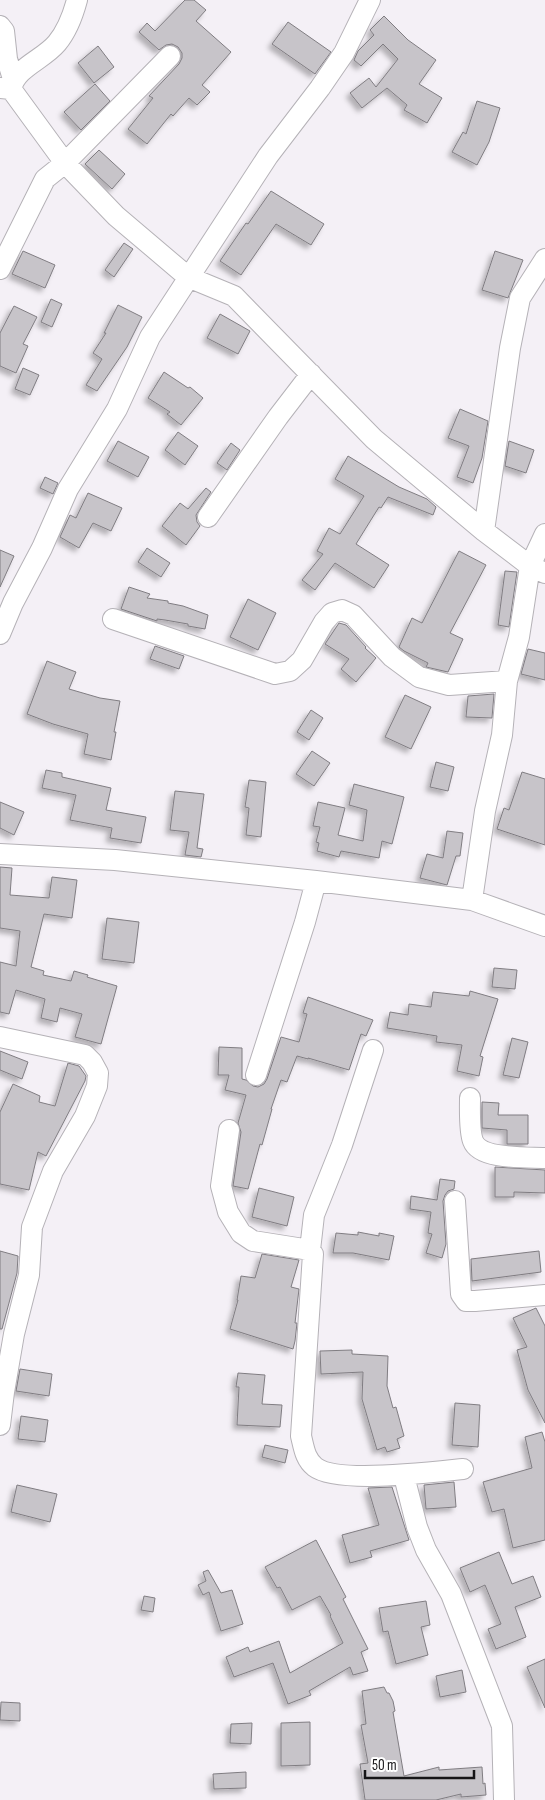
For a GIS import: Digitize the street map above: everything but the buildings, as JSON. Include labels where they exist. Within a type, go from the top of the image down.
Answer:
[{"type":"street","points":[[8,85],[23,69],[43,57],[58,42],[72,16],[77,0]]},
{"type":"street","points":[[0,634],[13,603],[42,548],[68,489],[117,409],[150,337],[268,156],[344,53],[370,0]]},
{"type":"street","points":[[0,26],[4,31],[8,85],[65,163],[116,216],[188,276],[234,296],[374,439],[484,531],[538,570]]},
{"type":"street","points":[[0,270],[45,179],[65,163],[170,56]]},
{"type":"street","points":[[484,531],[510,348],[520,298],[545,258]]},
{"type":"street","points":[[208,517],[278,416],[311,374]]},
{"type":"street","points":[[472,900],[485,811],[502,735],[506,682],[538,570],[545,534]]},
{"type":"street","points":[[113,619],[275,674],[290,671],[302,660],[324,622],[332,613],[342,610],[353,615],[392,657],[419,677],[449,685],[506,682]]},
{"type":"street","points":[[0,854],[115,860],[316,881],[472,900],[545,926]]},
{"type":"street","points":[[256,1075],[305,922],[316,881]]},
{"type":"street","points":[[0,1037],[85,1055],[92,1062],[98,1073],[97,1086],[85,1116],[53,1171],[32,1227],[28,1275],[14,1334],[0,1424]]},
{"type":"street","points":[[373,1050],[342,1145],[314,1215],[310,1250],[313,1254],[301,1436],[306,1456],[316,1468],[334,1474],[404,1476],[463,1469]]},
{"type":"street","points":[[470,1098],[472,1140],[478,1149],[489,1154],[545,1158]]},
{"type":"street","points":[[229,1130],[221,1186],[228,1212],[241,1232],[253,1241],[310,1250]]},
{"type":"street","points":[[455,1201],[461,1294],[466,1300],[475,1302],[545,1295]]},
{"type":"street","points":[[404,1476],[420,1535],[426,1550],[452,1594],[472,1652],[502,1726],[504,1800]]}]
